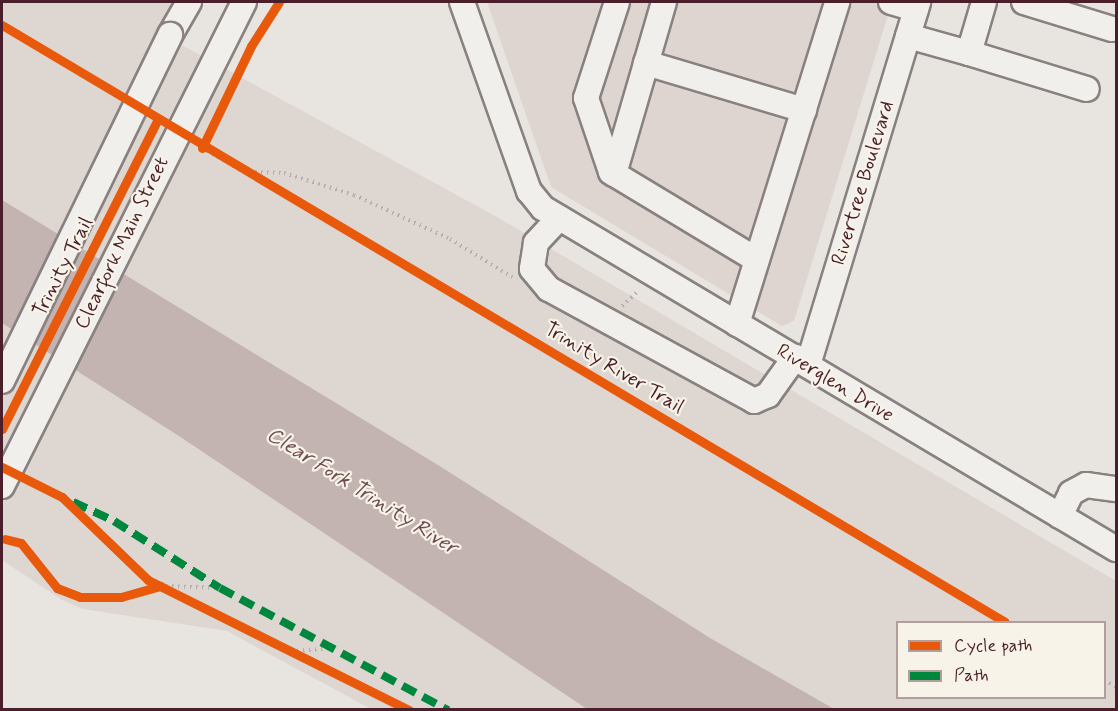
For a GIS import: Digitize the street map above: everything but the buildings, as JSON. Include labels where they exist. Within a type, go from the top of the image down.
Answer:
[{"type":"street","points":[[2,381],[170,35],[189,2]]},
{"type":"street","name":"Clearfork Main Street","points":[[2,486],[244,2]]},
{"type":"street","name":"Riverglen Drive","points":[[462,2],[529,191],[556,217],[1116,549]]},
{"type":"street","points":[[617,2],[586,98],[614,174],[757,260]]},
{"type":"street","points":[[614,174],[664,2]]},
{"type":"street","points":[[737,324],[837,2]]},
{"type":"street","points":[[891,2],[917,5]]},
{"type":"street","points":[[969,53],[984,2]]},
{"type":"street","points":[[1024,2],[1112,29]]},
{"type":"street","name":"Rivertree Boulevard","points":[[600,314],[754,401],[768,395],[801,361],[917,5]]},
{"type":"street","points":[[908,36],[1087,89]]},
{"type":"street","points":[[646,63],[804,110]]},
{"type":"street","points":[[556,217],[536,243],[532,269],[549,289],[600,314]]},
{"type":"street","points":[[1060,516],[1071,493],[1086,485],[1116,489]]},
{"type":"path","points":[[2,25],[123,100]]},
{"type":"path","points":[[202,148],[207,138]]},
{"type":"path","points":[[243,172],[284,174],[354,195],[450,239],[517,280]]},
{"type":"path","points":[[600,314],[617,309],[656,275]]},
{"type":"path","points":[[155,587],[220,588]]},
{"type":"path","points":[[291,651],[335,648]]},
{"type":"shaded area","points":[[2,2],[173,2],[158,32],[497,217],[1116,581],[1116,709],[371,709],[227,631],[83,609],[62,600],[2,560]]},
{"type":"shaded area","points":[[487,2],[892,2],[794,321],[782,326],[551,187]]},
{"type":"water","name":"Clear Fork Trinity River","points":[[2,200],[438,465],[710,638],[834,709],[587,709],[182,438],[2,323]]},
{"type":"marked path","points":[[73,502],[114,521],[220,588],[448,710]]},
{"type":"cycle path","points":[[202,148],[251,46],[279,2]]},
{"type":"cycle path","name":"Trinity River Trail","points":[[2,25],[1003,621]]},
{"type":"cycle path","name":"Trinity Trail","points":[[2,429],[157,121]]},
{"type":"cycle path","points":[[2,467],[62,497],[148,580],[409,710]]},
{"type":"cycle path","points":[[5,539],[21,543],[57,588],[80,597],[121,597],[160,586]]}]
